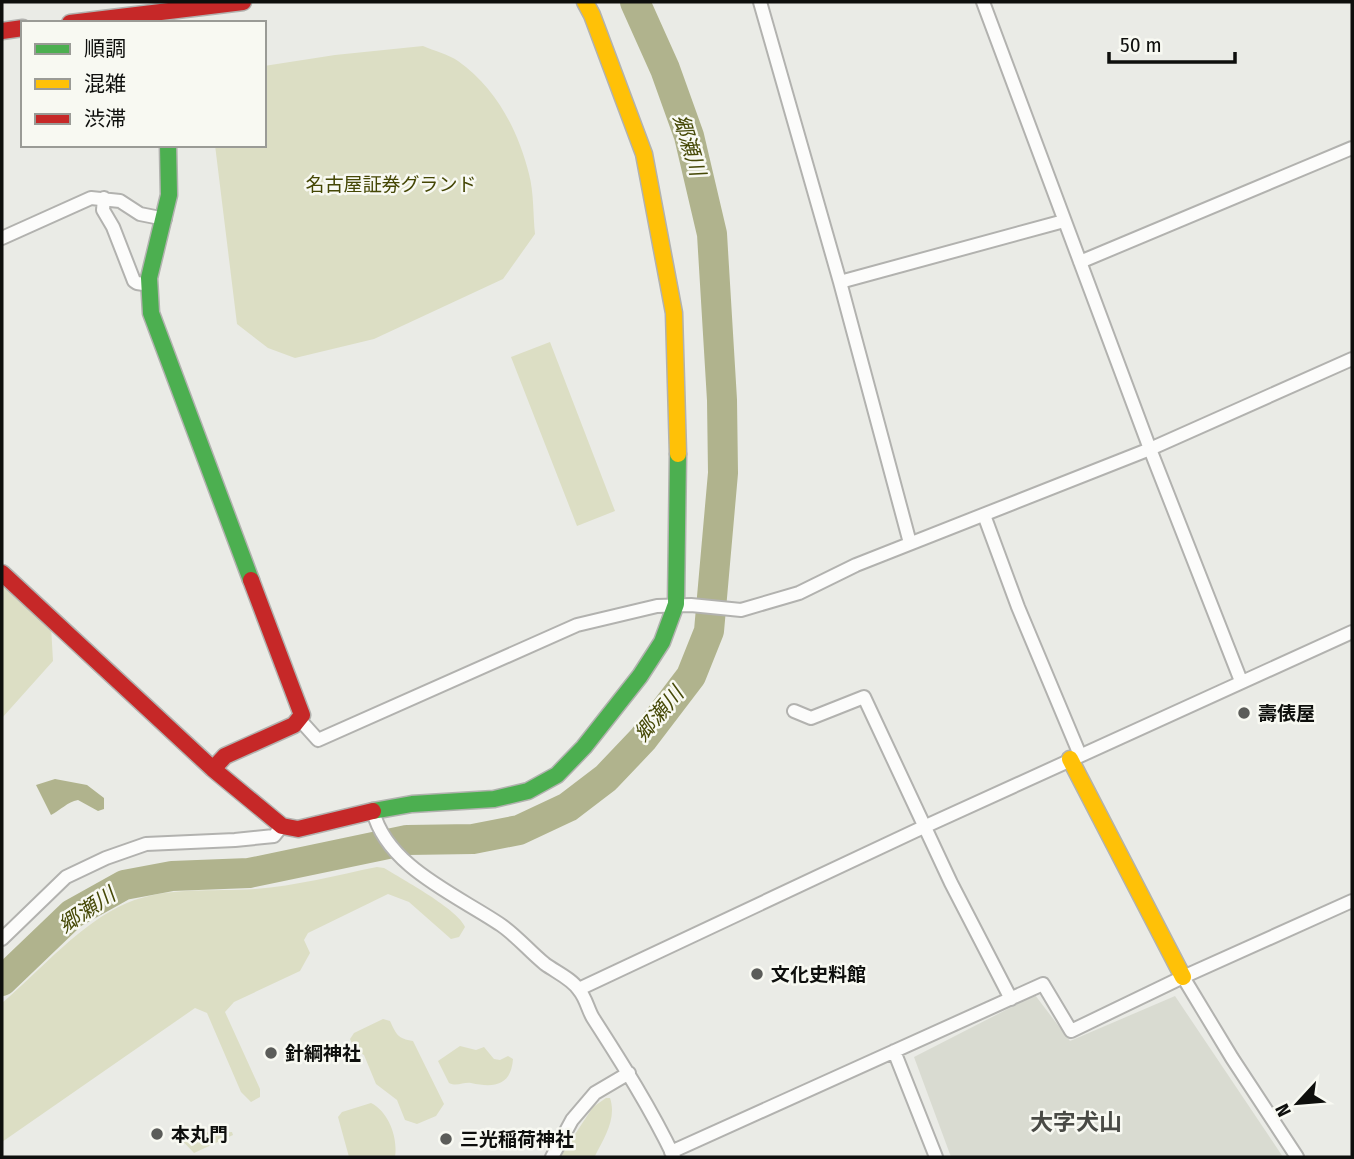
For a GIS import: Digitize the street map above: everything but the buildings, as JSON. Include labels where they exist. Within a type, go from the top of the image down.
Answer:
[{"type":"street","points":[[103,21],[153,18],[243,2]]},
{"type":"street","points":[[2,573],[213,769],[282,826],[298,829],[412,804],[494,799],[528,791],[557,775],[640,676],[683,605],[674,313],[644,154],[585,2]]},
{"type":"street","points":[[760,2],[840,282],[910,543]]},
{"type":"street","points":[[983,2],[1150,449],[1241,681]]},
{"type":"street","points":[[2,31],[21,28]]},
{"type":"street","points":[[168,147],[170,186],[165,219],[149,278],[151,313],[301,708],[300,720],[295,725],[225,756],[213,769]]},
{"type":"street","points":[[1080,262],[1352,148]]},
{"type":"street","points":[[2,238],[91,198],[120,201],[140,214],[165,219]]},
{"type":"street","points":[[104,198],[103,210],[113,227],[134,281],[136,284],[150,285]]},
{"type":"street","points":[[840,282],[1064,221]]},
{"type":"street","points":[[300,720],[318,740],[577,625],[631,610],[683,605],[741,610],[799,593],[856,565],[1150,449],[1352,359]]},
{"type":"street","points":[[984,515],[1075,757],[1183,977],[1297,1157]]},
{"type":"street","points":[[579,989],[1075,757],[1352,632]]},
{"type":"street","points":[[794,711],[811,718],[864,697],[924,827],[1011,999]]},
{"type":"street","points":[[373,811],[375,822],[383,835],[408,864],[446,892],[503,926],[542,962],[579,989],[590,1013],[629,1073],[672,1154],[1043,984],[1071,1031],[1352,901]]},
{"type":"street","points":[[2,939],[66,877],[106,858],[146,844],[274,836],[282,826]]},
{"type":"street","points":[[894,1051],[936,1157]]},
{"type":"street","points":[[552,1157],[572,1120],[595,1093],[629,1073]]},
{"type":"shaded area","points":[[55,779],[87,785],[104,798],[104,809],[98,811],[78,800],[51,815],[36,785]]},
{"type":"shaded area","points":[[1035,995],[1070,1041],[1175,996],[1283,1157],[951,1157],[914,1057]]},
{"type":"green space","name":"名古屋証券グランド","points":[[423,46],[454,59],[472,72],[504,111],[519,142],[533,196],[535,234],[503,279],[374,339],[295,358],[268,348],[237,324],[215,147],[266,147],[266,66]]},
{"type":"green space","points":[[550,342],[615,511],[577,526],[511,357]]},
{"type":"green space","points":[[2,580],[51,626],[53,661],[2,718]]},
{"type":"green space","points":[[377,867],[384,868],[429,895],[461,920],[465,927],[459,937],[451,939],[409,902],[388,894],[308,933],[304,940],[310,953],[300,971],[234,1002],[225,1012],[260,1089],[260,1097],[251,1102],[241,1092],[207,1013],[195,1008],[2,1142],[2,1003],[93,922],[127,903],[158,894],[270,888]]},
{"type":"green space","points":[[383,1019],[390,1021],[401,1037],[413,1041],[444,1104],[436,1116],[417,1124],[405,1120],[397,1100],[376,1084],[364,1055],[355,1050],[350,1039],[354,1033]]},
{"type":"green space","points":[[460,1046],[476,1050],[484,1047],[494,1059],[500,1060],[508,1056],[513,1059],[509,1075],[494,1085],[449,1083],[438,1061]]},
{"type":"green space","points":[[610,1098],[612,1106],[611,1121],[595,1156],[560,1157],[593,1107]]},
{"type":"green space","points":[[371,1103],[383,1113],[391,1126],[395,1157],[349,1157],[338,1117],[342,1112]]},
{"type":"green space","points":[[183,1130],[232,1132],[233,1135],[194,1153],[177,1135]]},
{"type":"waterway","name":"郷瀬川","points":[[2,981],[72,914],[124,885],[172,876],[249,873],[407,840],[473,839],[519,830],[568,807],[606,778],[643,739],[691,676],[709,631],[723,473],[722,400],[712,234],[689,136],[665,69],[635,2]]},
{"type":"traffic: fast","points":[[168,147],[169,195],[149,278],[151,313],[251,580]]},
{"type":"traffic: fast","points":[[373,811],[412,804],[494,799],[528,791],[557,775],[584,747],[640,676],[662,642],[676,604],[678,454]]},
{"type":"traffic: slow","points":[[585,2],[644,154],[674,313],[678,454]]},
{"type":"traffic: slow","points":[[1070,759],[1183,977]]},
{"type":"traffic: jam","points":[[86,21],[243,2]]},
{"type":"traffic: jam","points":[[2,31],[21,28]]},
{"type":"traffic: jam","points":[[2,573],[213,769],[282,826],[298,829],[373,811]]},
{"type":"traffic: jam","points":[[213,769],[225,756],[294,725],[302,715],[251,580]]},
{"type":"place","name":"壽俵屋","points":[[1244,713]]},
{"type":"place","name":"文化史料館","points":[[757,974]]},
{"type":"place","name":"針綱神社","points":[[271,1053]]},
{"type":"place","name":"本丸門","points":[[157,1134]]},
{"type":"place","name":"三光稲荷神社","points":[[446,1139]]},
{"type":"district","name":"大字犬山","points":[[1076,1122]]}]
